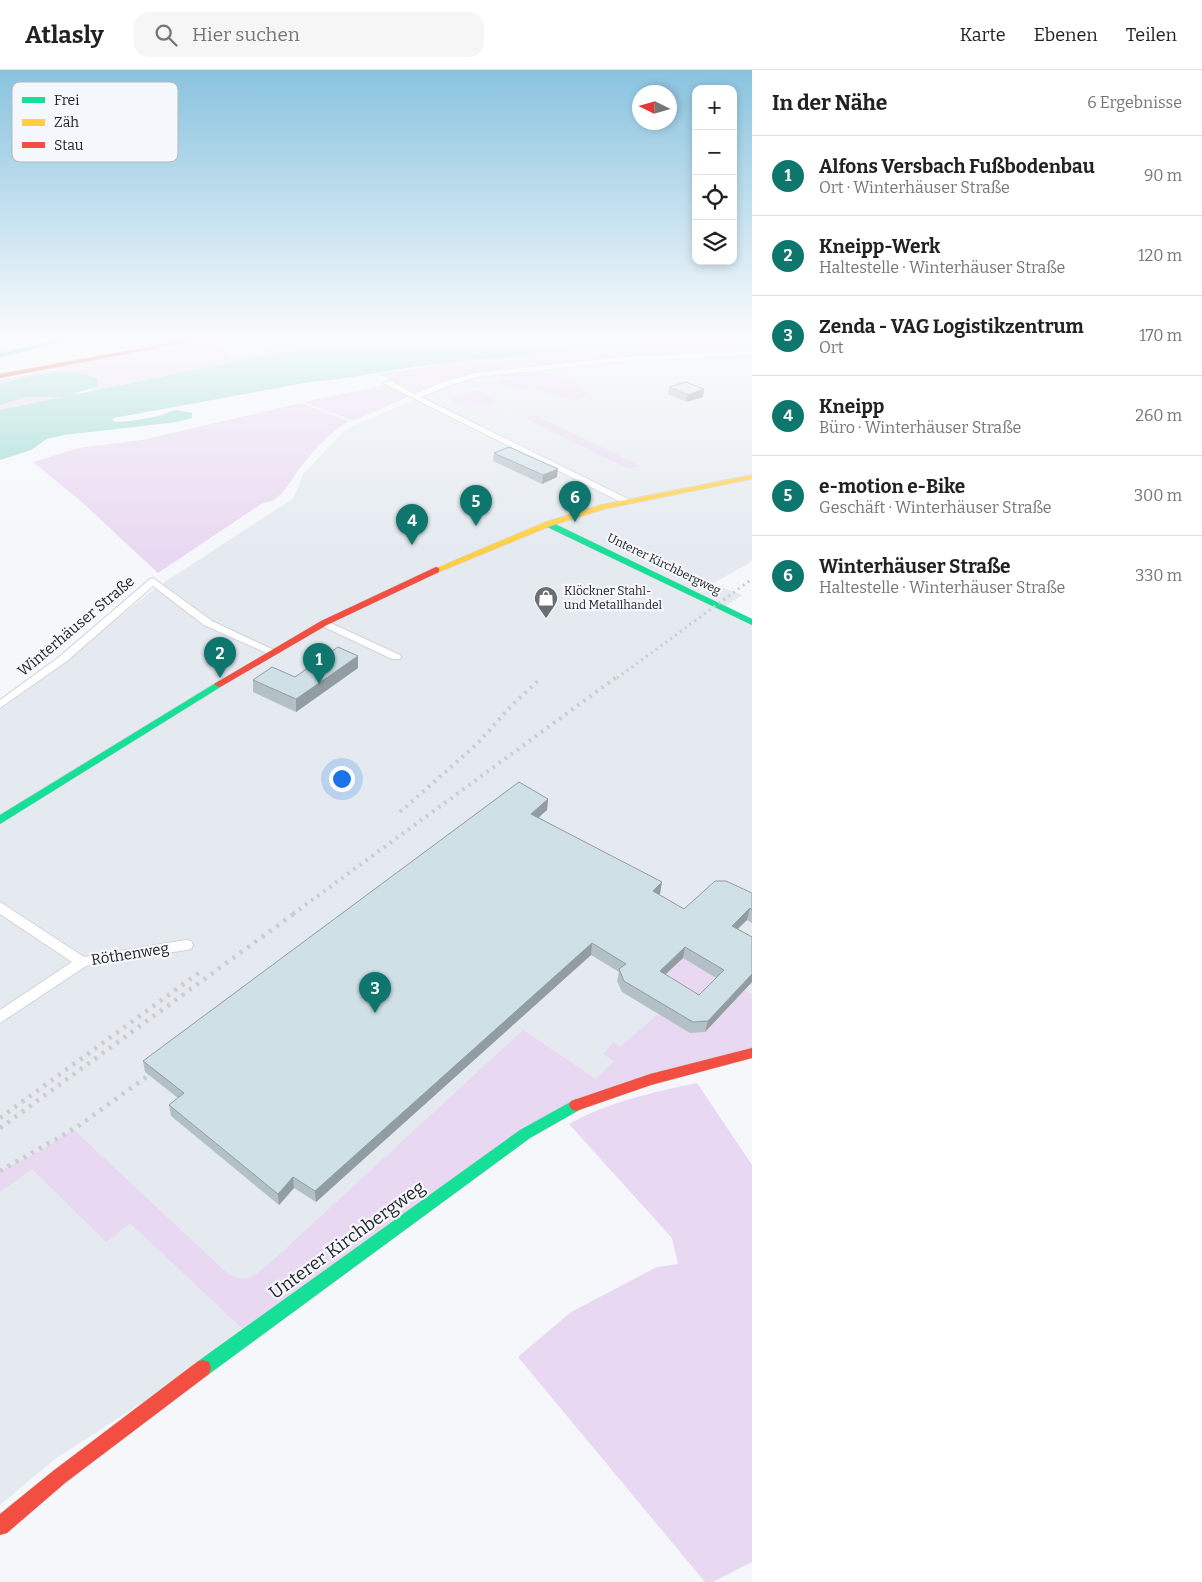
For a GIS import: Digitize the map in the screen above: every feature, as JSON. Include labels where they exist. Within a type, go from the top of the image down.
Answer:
[{"type":"main road","points":[[0,820],[223,681],[324,623],[454,562],[548,524],[625,501],[752,477]]},
{"type":"main road","name":"Unterer Kirchbergweg","points":[[548,524],[752,622]]},
{"type":"main road","name":"Unterer Kirchbergweg","points":[[0,1526],[59,1477],[248,1334],[525,1134],[584,1101],[650,1080],[752,1053]]},
{"type":"street","points":[[440,410],[625,501]]},
{"type":"street","name":"Winterhäuser Straße","points":[[0,705],[63,659],[153,581],[208,624],[273,652]]},
{"type":"street","points":[[324,623],[396,657]]},
{"type":"street","points":[[0,907],[82,962]]},
{"type":"street","name":"Röthenweg","points":[[0,1017],[82,962],[186,945]]},
{"type":"shaded area","points":[[0,410],[160,410],[114,418],[112,420],[115,422],[159,416],[175,410],[192,413],[192,418],[177,422],[64,435],[47,439],[31,450],[0,460]]},
{"type":"shaded area","points":[[273,410],[318,410],[349,421],[335,430],[316,448],[279,496],[272,501],[261,504],[158,573],[83,503],[33,462],[78,448],[142,440]]},
{"type":"shaded area","points":[[323,410],[379,410],[353,421]]},
{"type":"shaded area","points":[[391,410],[752,410],[752,561],[695,594],[697,595],[714,584],[742,595],[724,607],[752,622],[752,1053],[584,1101],[248,1334],[55,1459],[0,1505],[0,709],[22,694],[157,587],[294,498],[303,474],[345,430]]},
{"type":"shaded area","points":[[535,415],[640,466],[629,469],[524,418]]},
{"type":"shaded area","points":[[683,958],[721,981],[697,1006],[657,982]]},
{"type":"shaded area","points":[[745,990],[752,994],[752,1053],[583,1101],[248,1334],[130,1223],[106,1242],[32,1169],[0,1192],[0,1171],[44,1149],[73,1129],[228,1274],[240,1278],[250,1277],[269,1264],[523,1030],[596,1079],[614,1061],[603,1054],[613,1042],[620,1047],[658,1014],[705,1032]]},
{"type":"shaded area","points":[[697,1083],[752,1165],[752,1562],[713,1582],[705,1582],[518,1357],[571,1312],[657,1267],[678,1264],[672,1238],[569,1124],[615,1104],[648,1094]]},
{"type":"building","points":[[509,447],[558,469],[543,475],[494,453]]},
{"type":"building","points":[[338,647],[358,656],[296,699],[253,680],[272,667],[295,677]]},
{"type":"building","points":[[519,782],[548,799],[531,814],[662,882],[653,891],[684,909],[715,881],[726,881],[752,893],[752,910],[750,908],[732,926],[752,937],[752,974],[708,1021],[693,1022],[624,981],[619,969],[626,964],[592,943],[315,1191],[293,1177],[278,1194],[169,1105],[184,1093],[143,1061]],"holes":[[[685,947],[724,970],[699,995],[660,971]]]},
{"type":"railway","points":[[617,678],[752,579]]},
{"type":"railway","points":[[293,914],[618,676]]},
{"type":"railway","points":[[400,812],[477,744],[512,705],[539,680]]},
{"type":"railway","points":[[0,1128],[295,913]]},
{"type":"railway","points":[[0,1118],[200,972]]},
{"type":"railway","points":[[0,1171],[77,1127],[149,1075]]},
{"type":"traffic: fast","points":[[548,524],[752,622]]},
{"type":"traffic: fast","points":[[0,820],[219,684]]},
{"type":"traffic: fast","points":[[203,1368],[525,1134],[576,1105]]},
{"type":"traffic: slow","points":[[436,570],[548,524],[603,507],[752,477]]},
{"type":"traffic: jam","points":[[219,684],[324,623],[436,570]]},
{"type":"traffic: jam","points":[[576,1105],[650,1080],[752,1053]]},
{"type":"traffic: jam","points":[[0,1526],[59,1477],[203,1368]]},
{"type":"place","name":"Winterhäuser Straße","points":[[575,522]]},
{"type":"place","name":"e-motion e-Bike","points":[[476,526]]},
{"type":"place","name":"Kneipp","points":[[412,545]]},
{"type":"place","name":"Klöckner Stahl- und Metallhandel","points":[[546,619]]},
{"type":"place","name":"Kneipp-Werk","points":[[220,678]]},
{"type":"place","name":"Alfons Versbach Fußbodenbau","points":[[319,684]]},
{"type":"place","name":"Zenda - VAG Logistikzentrum","points":[[375,1013]]}]
